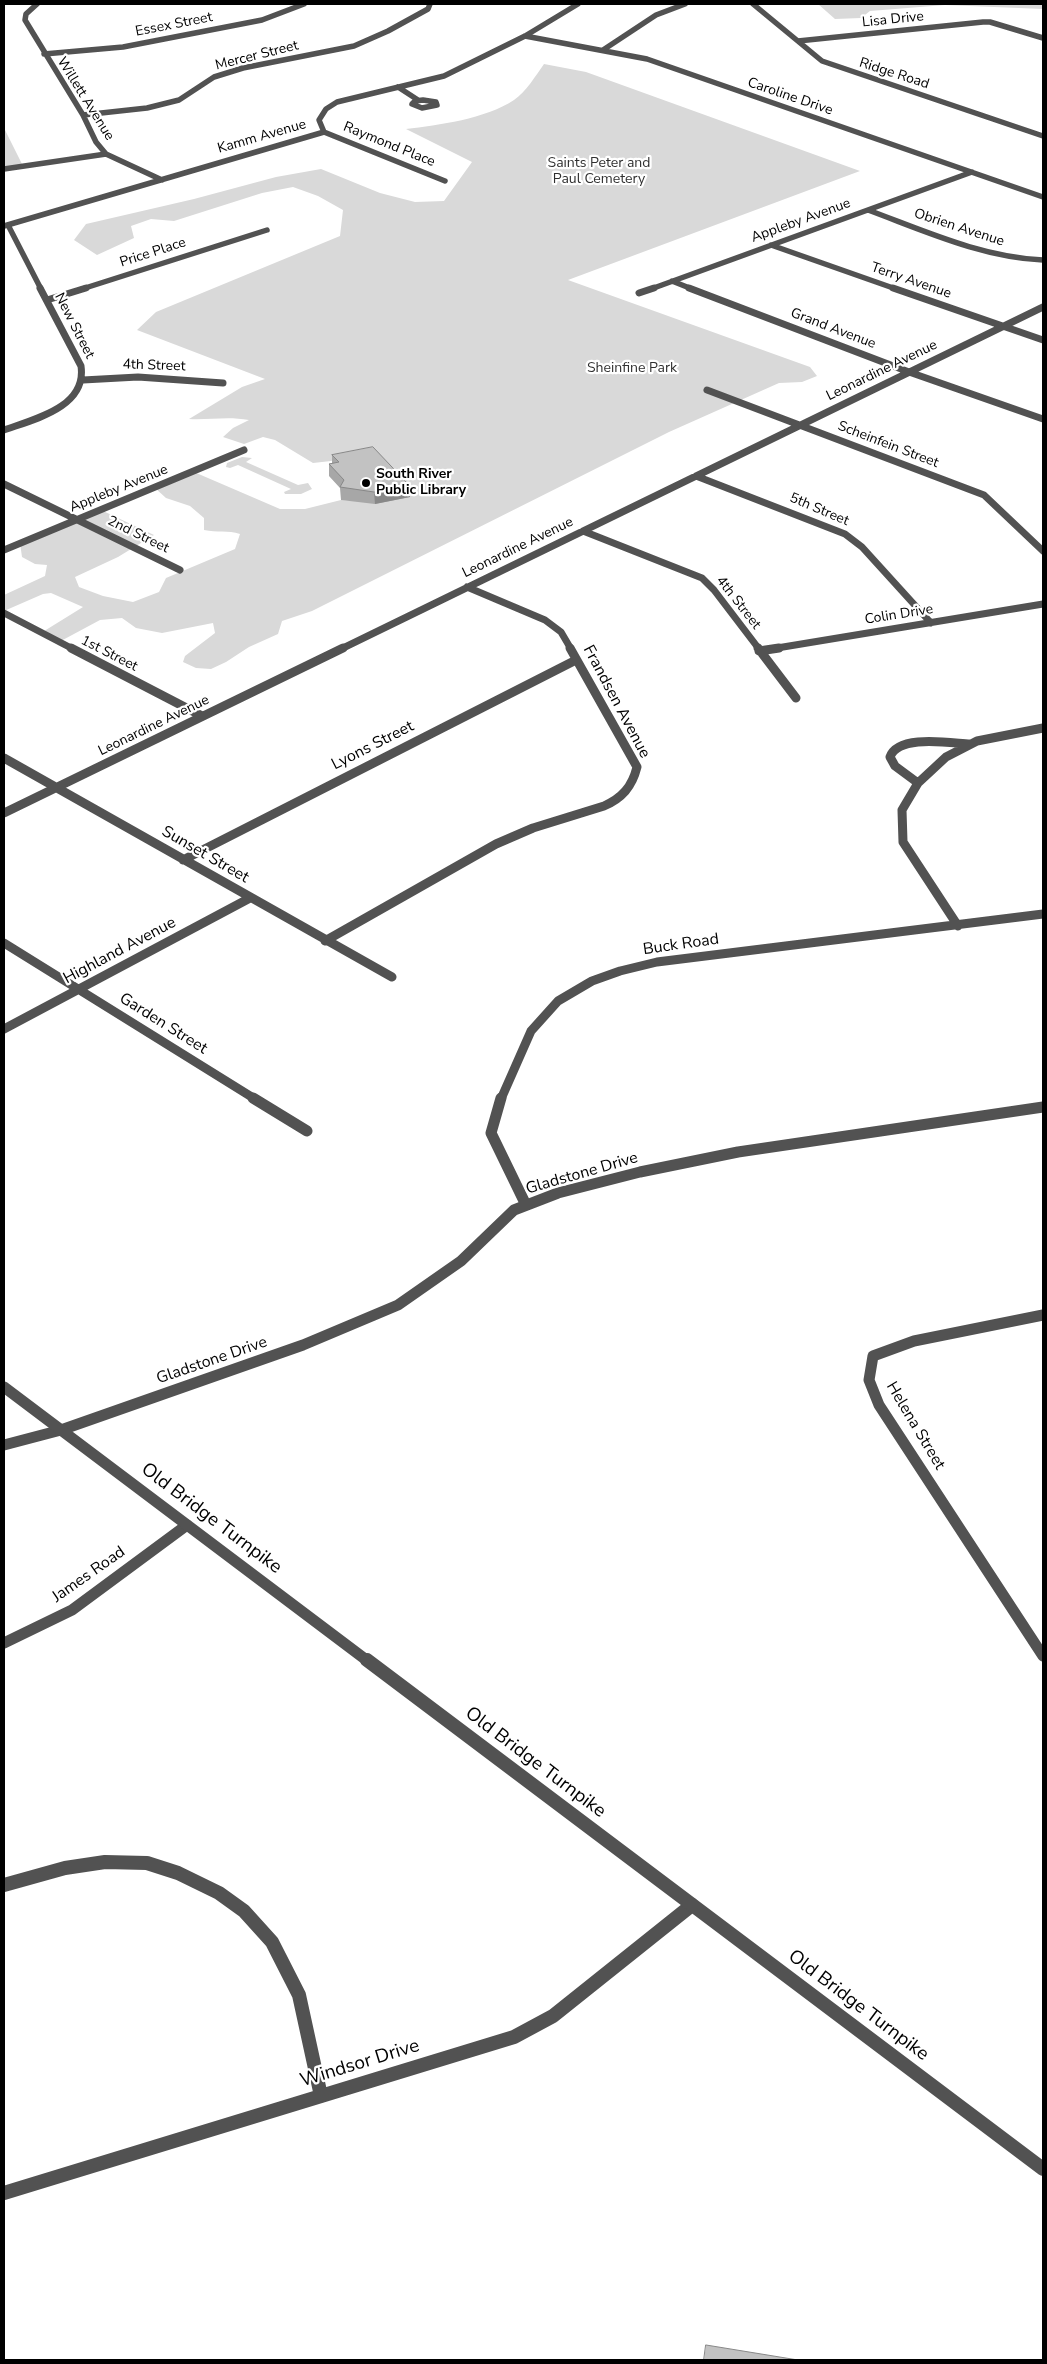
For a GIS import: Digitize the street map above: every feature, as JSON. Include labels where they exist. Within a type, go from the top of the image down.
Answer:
[{"type":"street","name":"Willett Avenue","points":[[37,4],[26,14],[25,20],[44,54],[83,115],[96,142],[106,154],[162,180]]},
{"type":"street","name":"Essex Street","points":[[44,54],[123,47],[262,20],[304,4]]},
{"type":"street","name":"Mercer Street","points":[[83,115],[147,108],[179,100],[214,77],[243,68],[354,46],[388,31],[428,9],[430,4]]},
{"type":"street","name":"Kamm Avenue","points":[[6,225],[324,132],[319,120],[328,106],[350,97],[444,76],[525,36],[578,4]]},
{"type":"street","points":[[603,50],[656,15],[685,4]]},
{"type":"street","name":"Ridge Road","points":[[753,4],[798,41],[830,64],[1043,136]]},
{"type":"street","name":"Lisa Drive","points":[[798,41],[990,22],[1043,38]]},
{"type":"street","name":"Caroline Drive","points":[[525,36],[647,59],[1043,197]]},
{"type":"street","points":[[398,87],[418,100]]},
{"type":"street","name":"Raymond Place","points":[[324,132],[445,181]]},
{"type":"street","points":[[4,168],[106,154]]},
{"type":"street","name":"Appleby Avenue","points":[[639,293],[972,172]]},
{"type":"street","name":"Obrien Avenue","points":[[868,210],[985,251],[1008,257],[1043,260]]},
{"type":"street","name":"New Street","points":[[4,430],[56,409],[76,394],[83,380],[81,366],[6,225]]},
{"type":"street","name":"Price Place","points":[[47,300],[267,230]]},
{"type":"street","name":"Terry Avenue","points":[[771,245],[1043,340]]},
{"type":"street","name":"Grand Avenue","points":[[672,281],[909,372],[1043,419]]},
{"type":"street","name":"Leonardine Avenue","points":[[4,813],[1043,307]]},
{"type":"street","name":"4th Street","points":[[83,380],[147,377],[223,383]]},
{"type":"street","name":"Scheinfein Street","points":[[707,390],[984,495],[1043,551]]},
{"type":"street","name":"Appleby Avenue","points":[[4,550],[244,450]]},
{"type":"street","name":"5th Street","points":[[696,476],[845,534],[862,547],[931,623]]},
{"type":"street","name":"2nd Street","points":[[4,484],[180,570]]},
{"type":"street","name":"4th Street","points":[[583,531],[702,578],[714,590],[796,698]]},
{"type":"street","name":"Frandsen Avenue","points":[[325,941],[524,831],[560,818],[590,812],[617,800],[634,782],[637,767],[561,632],[544,620],[467,587]]},
{"type":"street","name":"Colin Drive","points":[[759,651],[1043,604]]},
{"type":"street","name":"1st Street","points":[[4,613],[202,716]]},
{"type":"street","name":"Lyons Street","points":[[182,860],[576,660]]},
{"type":"street","points":[[958,926],[903,842],[902,810],[918,783],[946,757],[977,741],[1043,728]]},
{"type":"street","points":[[918,783],[895,766],[890,757],[894,749],[905,744],[918,743],[970,744]]},
{"type":"street","name":"Sunset Street","points":[[4,758],[325,941],[392,976]]},
{"type":"street","name":"Highland Avenue","points":[[4,1030],[250,898]]},
{"type":"street","name":"Buck Road","points":[[526,1206],[491,1132],[500,1102],[531,1031],[558,1001],[592,981],[620,970],[657,962],[1043,914]]},
{"type":"street","name":"Garden Street","points":[[4,943],[307,1131]]},
{"type":"street","name":"Gladstone Drive","points":[[4,1445],[61,1430],[303,1345],[398,1305],[460,1260],[514,1210],[558,1193],[640,1172],[738,1152],[1043,1107]]},
{"type":"street","name":"Helena Street","points":[[1043,1315],[914,1341],[873,1356],[868,1380],[879,1405],[1043,1656]]},
{"type":"street","name":"Old Bridge Turnpike","points":[[4,1387],[1043,2169]]},
{"type":"street","name":"James Road","points":[[4,1643],[72,1610],[187,1525]]},
{"type":"street","points":[[4,1885],[65,1868],[105,1862],[147,1863],[178,1873],[219,1893],[244,1911],[272,1942],[299,1995],[321,2096]]},
{"type":"street","name":"Windsor Drive","points":[[4,2193],[514,2036],[553,2016],[692,1905]]},
{"type":"green space","points":[[818,4],[1043,4],[1043,9],[945,5],[870,11],[861,18],[835,19]]},
{"type":"green space","points":[[544,64],[586,72],[860,171],[568,280],[810,367],[817,376],[802,382],[779,383],[669,432],[312,611],[282,621],[278,634],[249,647],[211,669],[196,668],[183,662],[185,656],[215,633],[213,623],[162,633],[136,628],[122,618],[100,620],[59,642],[41,633],[83,607],[51,593],[43,594],[4,611],[4,595],[45,576],[47,565],[35,564],[22,557],[20,543],[101,510],[154,535],[118,557],[75,577],[79,587],[103,596],[133,602],[159,592],[166,578],[235,549],[240,534],[204,530],[204,518],[190,506],[166,498],[155,488],[194,472],[280,509],[305,509],[341,500],[359,501],[346,456],[331,461],[313,463],[275,440],[263,437],[244,444],[223,437],[233,428],[249,420],[234,418],[189,419],[242,387],[265,379],[137,330],[156,312],[340,236],[343,210],[318,196],[293,187],[262,193],[174,221],[151,219],[131,226],[134,238],[97,255],[74,240],[86,224],[194,199],[276,177],[321,169],[380,193],[415,202],[444,201],[472,162],[406,129],[461,120],[502,107],[523,93]]},
{"type":"green space","points":[[4,128],[23,166],[4,168]]},
{"type":"green space","points":[[242,457],[252,458],[246,462],[298,485],[308,483],[312,489],[301,494],[285,494],[284,492],[291,489],[238,465],[230,468],[226,467],[227,463]]},
{"type":"building","name":"South River Public Library","points":[[373,447],[409,485],[374,492],[340,487],[344,480],[329,464],[339,462],[332,455]]},
{"type":"building","points":[[706,2345],[798,2360],[704,2360]]},
{"type":"place","name":"South River Public Library","points":[[366,483]]},
{"type":"park label","name":"Saints Peter and Paul Cemetery","points":[[599,172]]},
{"type":"park label","name":"Sheinfine Park","points":[[632,369]]}]
